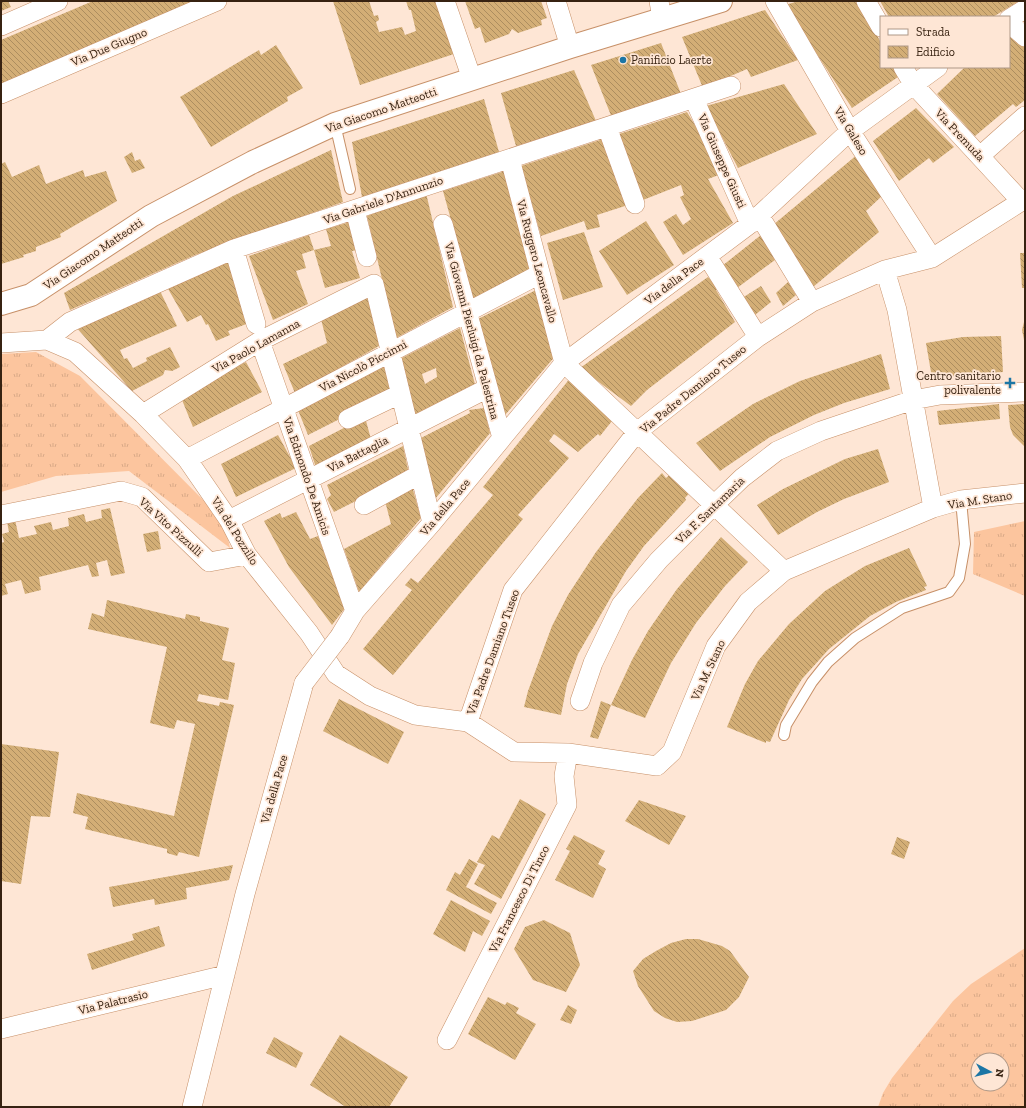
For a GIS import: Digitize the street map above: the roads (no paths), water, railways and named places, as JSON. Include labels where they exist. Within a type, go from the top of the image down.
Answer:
[{"type":"street","points":[[1,26],[26,7],[58,1]]},
{"type":"street","name":"Via Due Giugno","points":[[1,94],[216,1]]},
{"type":"street","points":[[445,1],[472,79]]},
{"type":"street","points":[[556,1],[570,47]]},
{"type":"street","name":"Via Giacomo Matteotti","points":[[1,304],[31,294],[151,216],[253,162],[335,124],[570,47],[660,10],[721,1]]},
{"type":"street","name":"Via Galeso","points":[[775,1],[850,131],[932,258]]},
{"type":"street","points":[[866,1],[880,26]]},
{"type":"street","points":[[1010,18],[1025,9]]},
{"type":"street","points":[[1010,24],[1025,37]]},
{"type":"street","name":"Via Premuda","points":[[904,68],[912,84],[1023,200]]},
{"type":"street","name":"Via della Pace","points":[[192,1107],[245,894],[304,684],[340,636],[355,611],[432,523],[564,363],[754,219],[850,131],[912,84],[936,68]]},
{"type":"street","name":"Via Gabriele D'Annunzio","points":[[47,340],[70,322],[234,249],[731,86]]},
{"type":"street","name":"Via Giuseppe Giusti","points":[[694,99],[754,219],[812,302]]},
{"type":"street","points":[[980,156],[1025,116]]},
{"type":"street","points":[[607,127],[635,204]]},
{"type":"street","name":"Via Ruggero Leoncavallo","points":[[510,159],[564,363]]},
{"type":"street","name":"Via Padre Damiano Tuseo","points":[[468,722],[513,590],[637,432],[758,337],[812,302],[885,270],[932,258],[1023,200]]},
{"type":"street","points":[[355,210],[367,257]]},
{"type":"street","name":"Via Giovanni Pierluigi da Palestrina","points":[[443,224],[502,438]]},
{"type":"street","name":"Via Edmondo De Amicis","points":[[234,249],[258,332],[283,408],[355,611]]},
{"type":"street","points":[[707,256],[758,337]]},
{"type":"street","points":[[885,270],[897,310],[933,508]]},
{"type":"street","name":"Via Nicolò Piccinni","points":[[187,459],[540,274]]},
{"type":"street","name":"Via Paolo Lamanna","points":[[143,414],[258,332],[374,284],[391,352]]},
{"type":"street","name":"Via del Pozzillo","points":[[1,343],[47,340],[75,352],[143,414],[187,459],[229,520],[247,555],[309,633],[336,674],[370,696],[415,715],[468,722]]},
{"type":"street","points":[[391,352],[432,523]]},
{"type":"street","points":[[564,363],[784,571]]},
{"type":"street","name":"Via Battaglia","points":[[229,520],[488,388]]},
{"type":"street","name":"Via F. Santamaria","points":[[580,701],[593,663],[621,605],[659,560],[714,505],[742,478],[777,451],[821,431],[913,400],[940,395],[1025,392]]},
{"type":"street","points":[[348,419],[400,394]]},
{"type":"street","points":[[364,505],[420,474]]},
{"type":"street","name":"Via Vito Pizzulli","points":[[1,515],[121,491],[142,497],[209,562],[247,555]]},
{"type":"street","name":"Via M. Stano","points":[[468,722],[514,752],[568,752],[657,766],[672,752],[716,646],[748,602],[784,571],[933,508],[960,500],[1025,493]]},
{"type":"street","name":"Via Francesco Di Tinco","points":[[447,1040],[567,806],[564,776],[568,752]]},
{"type":"street","name":"Via Palatrasio","points":[[1,1029],[225,975]]},
{"type":"lane","points":[[335,124],[350,189]]},
{"type":"lane","points":[[784,735],[786,725],[812,682],[828,662],[855,638],[902,608],[949,592],[959,578],[965,544],[960,500]]},
{"type":"place","name":"Panificio Laerte","points":[[623,60]]},
{"type":"place","name":"Centro sanitario polivalente","points":[[1010,383]]}]
